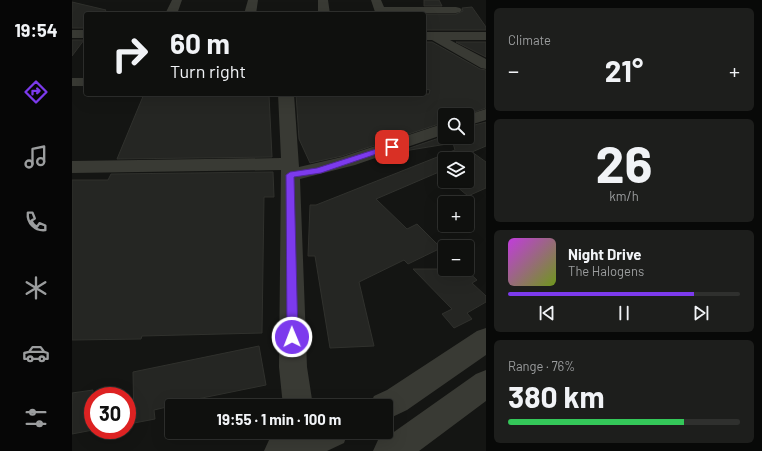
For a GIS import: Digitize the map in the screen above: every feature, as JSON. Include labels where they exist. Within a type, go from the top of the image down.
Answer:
[{"type":"street","points":[[172,12],[177,0]]},
{"type":"street","points":[[250,12],[253,0]]},
{"type":"street","points":[[323,0],[324,12]]},
{"type":"street","points":[[376,0],[378,10],[453,5],[465,23],[480,36]]},
{"type":"street","points":[[72,34],[84,34]]},
{"type":"street","points":[[430,36],[480,36]]},
{"type":"street","points":[[430,36],[486,65]]},
{"type":"street","points":[[72,82],[84,82]]},
{"type":"street","points":[[286,96],[290,170],[293,367],[297,399]]},
{"type":"street","points":[[474,118],[486,114]]},
{"type":"street","points":[[72,167],[318,171],[438,130]]},
{"type":"street","points":[[393,402],[486,340]]},
{"type":"street","points":[[390,451],[402,445],[485,386]]},
{"type":"street","points":[[280,451],[310,439]]},
{"type":"building","points":[[424,0],[439,0],[442,6],[424,6]]},
{"type":"building","points":[[72,2],[106,10],[104,12],[84,12],[84,28],[72,28]]},
{"type":"building","points":[[472,7],[486,27],[486,30],[426,30],[426,14],[456,14],[463,11],[462,8]]},
{"type":"building","points":[[72,40],[84,40],[72,56]]},
{"type":"building","points":[[426,42],[432,42],[480,69],[486,70],[486,108],[474,112],[474,108],[438,108],[438,124],[342,156],[310,163],[299,139],[296,96],[426,96],[426,94],[429,94],[430,90],[426,89]]},
{"type":"building","points":[[456,42],[486,42],[486,57]]},
{"type":"building","points":[[143,96],[269,96],[272,157],[117,159]]},
{"type":"building","points":[[486,122],[486,146],[472,152],[450,152],[455,150],[453,144],[474,144],[474,125]]},
{"type":"building","points":[[438,138],[438,144],[447,144],[398,152]]},
{"type":"building","points":[[474,153],[486,162],[486,188],[468,196],[458,188],[474,188]]},
{"type":"building","points":[[438,157],[438,172],[376,199],[407,229],[417,224],[438,245],[438,249],[408,264],[404,260],[359,282],[374,346],[330,348],[315,256],[308,256],[310,205],[316,205]]},
{"type":"building","points":[[273,172],[274,197],[264,197],[262,333],[142,336],[141,339],[72,340],[72,180],[108,180],[111,174]]},
{"type":"building","points":[[413,269],[438,269],[438,276],[473,276],[477,280],[472,283],[486,296],[486,302],[467,313],[472,319],[454,328],[442,314],[452,309]]},
{"type":"building","points":[[259,346],[266,385],[197,399],[165,399],[165,407],[154,410],[155,419],[136,423],[136,387],[133,387],[133,372]]},
{"type":"building","points":[[84,391],[84,432],[72,434],[72,393]]},
{"type":"route","points":[[292,337],[290,175],[318,171],[392,147]]}]
